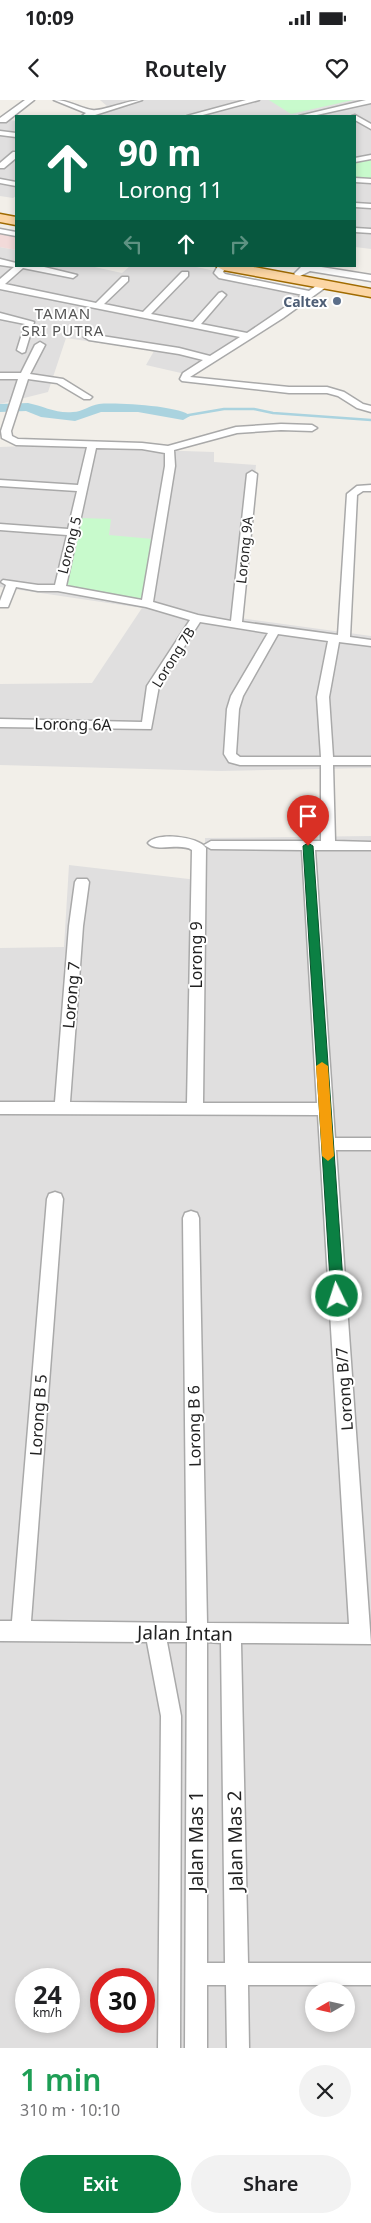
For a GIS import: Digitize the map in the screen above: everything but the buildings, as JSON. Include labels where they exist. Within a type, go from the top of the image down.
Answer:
[{"type":"main road","points":[[228,267],[371,292]]},
{"type":"main road","points":[[263,267],[371,288]]},
{"type":"street","points":[[2,119],[30,100]]},
{"type":"street","points":[[58,100],[92,114],[138,100]]},
{"type":"street","points":[[84,100],[92,114]]},
{"type":"street","points":[[214,100],[226,108]]},
{"type":"street","points":[[195,115],[256,100]]},
{"type":"street","points":[[307,115],[371,101]]},
{"type":"street","points":[[339,107],[351,115]]},
{"type":"street","points":[[2,119],[15,122]]},
{"type":"street","points":[[356,119],[368,128]]},
{"type":"street","points":[[0,133],[15,136]]},
{"type":"street","points":[[1,166],[15,155]]},
{"type":"street","points":[[356,160],[371,157]]},
{"type":"street","points":[[0,175],[9,168],[1,166]]},
{"type":"street","points":[[356,180],[371,181]]},
{"type":"street","points":[[0,181],[15,184]]},
{"type":"street","points":[[356,204],[371,206]]},
{"type":"street","points":[[356,230],[370,229]]},
{"type":"street","points":[[0,262],[15,265]]},
{"type":"street","points":[[0,285],[19,267]]},
{"type":"street","points":[[30,267],[73,275]]},
{"type":"street","points":[[50,296],[80,267]]},
{"type":"street","points":[[222,267],[218,273],[222,276],[311,294]]},
{"type":"street","points":[[298,274],[304,269],[310,268],[371,278]]},
{"type":"street","points":[[146,314],[185,274]]},
{"type":"street","points":[[98,305],[125,279]]},
{"type":"street","points":[[0,285],[249,336]]},
{"type":"street","points":[[323,285],[249,336],[210,359],[186,376],[185,379],[282,389],[327,390],[341,394],[360,406],[371,409]]},
{"type":"street","points":[[196,324],[222,295]]},
{"type":"street","points":[[0,316],[30,322],[22,350]]},
{"type":"street","points":[[88,337],[179,351],[210,359]]},
{"type":"street","points":[[11,441],[7,438],[6,431],[11,411],[24,376],[40,345]]},
{"type":"street","points":[[0,376],[24,376],[60,381],[87,397]]},
{"type":"street","points":[[0,443],[11,441],[142,446],[168,450],[236,430],[281,427],[312,428]]},
{"type":"street","name":"Lorong 5","points":[[92,445],[60,588],[67,591],[147,604],[197,618],[236,626],[371,643]]},
{"type":"street","points":[[147,604],[170,466],[170,453],[168,450]]},
{"type":"street","name":"Lorong 9A","points":[[236,626],[252,474]]},
{"type":"street","points":[[0,483],[83,488]]},
{"type":"street","points":[[328,846],[327,761],[323,697],[339,639],[352,494],[361,488],[371,488]]},
{"type":"street","points":[[0,527],[72,532]]},
{"type":"street","points":[[4,605],[10,582],[38,588],[60,588]]},
{"type":"street","name":"Lorong 7B","points":[[147,726],[153,686],[197,618]]},
{"type":"street","points":[[275,630],[237,696],[233,709],[230,754],[233,759],[240,761],[371,761]]},
{"type":"street","name":"Lorong 6A","points":[[0,723],[147,726]]},
{"type":"street","name":"Lorong 9","points":[[155,843],[182,842],[194,844],[199,848],[196,891],[195,1108]]},
{"type":"street","points":[[211,845],[371,846]]},
{"type":"street","name":"Lorong B/7","points":[[308,846],[327,1144],[365,1634]]},
{"type":"street","name":"Lorong 7","points":[[62,1107],[76,926],[82,882]]},
{"type":"street","points":[[0,1108],[325,1109]]},
{"type":"street","points":[[327,1144],[371,1144]]},
{"type":"street","name":"Lorong B 5","points":[[22,1631],[55,1199]]},
{"type":"street","name":"Lorong B 6","points":[[191,1218],[197,1633]]},
{"type":"street","name":"Jalan Intan","points":[[0,1631],[365,1634]]},
{"type":"street","points":[[155,1633],[171,1716],[169,2048]]},
{"type":"street","name":"Jalan Mas 1","points":[[196,2048],[197,1633]]},
{"type":"street","name":"Jalan Mas 2","points":[[231,1634],[238,2048]]},
{"type":"street","points":[[196,1974],[371,1974]]},
{"type":"shaded area","points":[[100,100],[371,100],[371,249],[356,247],[356,115],[82,115],[107,106]]},
{"type":"shaded area","points":[[0,118],[15,121],[15,197],[0,196]]},
{"type":"shaded area","points":[[0,228],[15,232],[15,250],[0,247]]},
{"type":"shaded area","points":[[0,247],[15,250],[15,267],[95,267],[122,273],[129,267],[196,267],[321,292],[194,376],[146,365],[154,351],[66,338],[48,392],[0,404]]},
{"type":"shaded area","points":[[27,446],[214,452],[214,462],[256,465],[240,618],[371,636],[371,768],[221,771],[0,765],[0,684],[92,683],[142,608],[0,587],[0,447]]},
{"type":"shaded area","points":[[371,836],[371,2048],[0,2048],[0,948],[64,947],[69,865],[206,881],[205,838]]},
{"type":"green space","points":[[269,100],[353,100],[291,114]]},
{"type":"green space","points":[[371,159],[371,179],[356,178],[356,163]]},
{"type":"green space","points":[[81,518],[111,519],[109,535],[153,539],[145,601],[67,588]]},
{"type":"waterway","points":[[0,408],[28,407],[41,413],[75,417],[99,408],[138,408],[183,416]]},
{"type":"waterway","points":[[183,416],[224,409],[254,409],[273,413],[371,420]]},
{"type":"slow traffic","points":[[322,1066],[328,1156]]},
{"type":"place","name":"Caltex","points":[[337,301]]},
{"type":"district","name":"TAMAN SRI PUTRA","points":[[63,322]]},
{"type":"route","points":[[308,846],[337,1296]]}]
